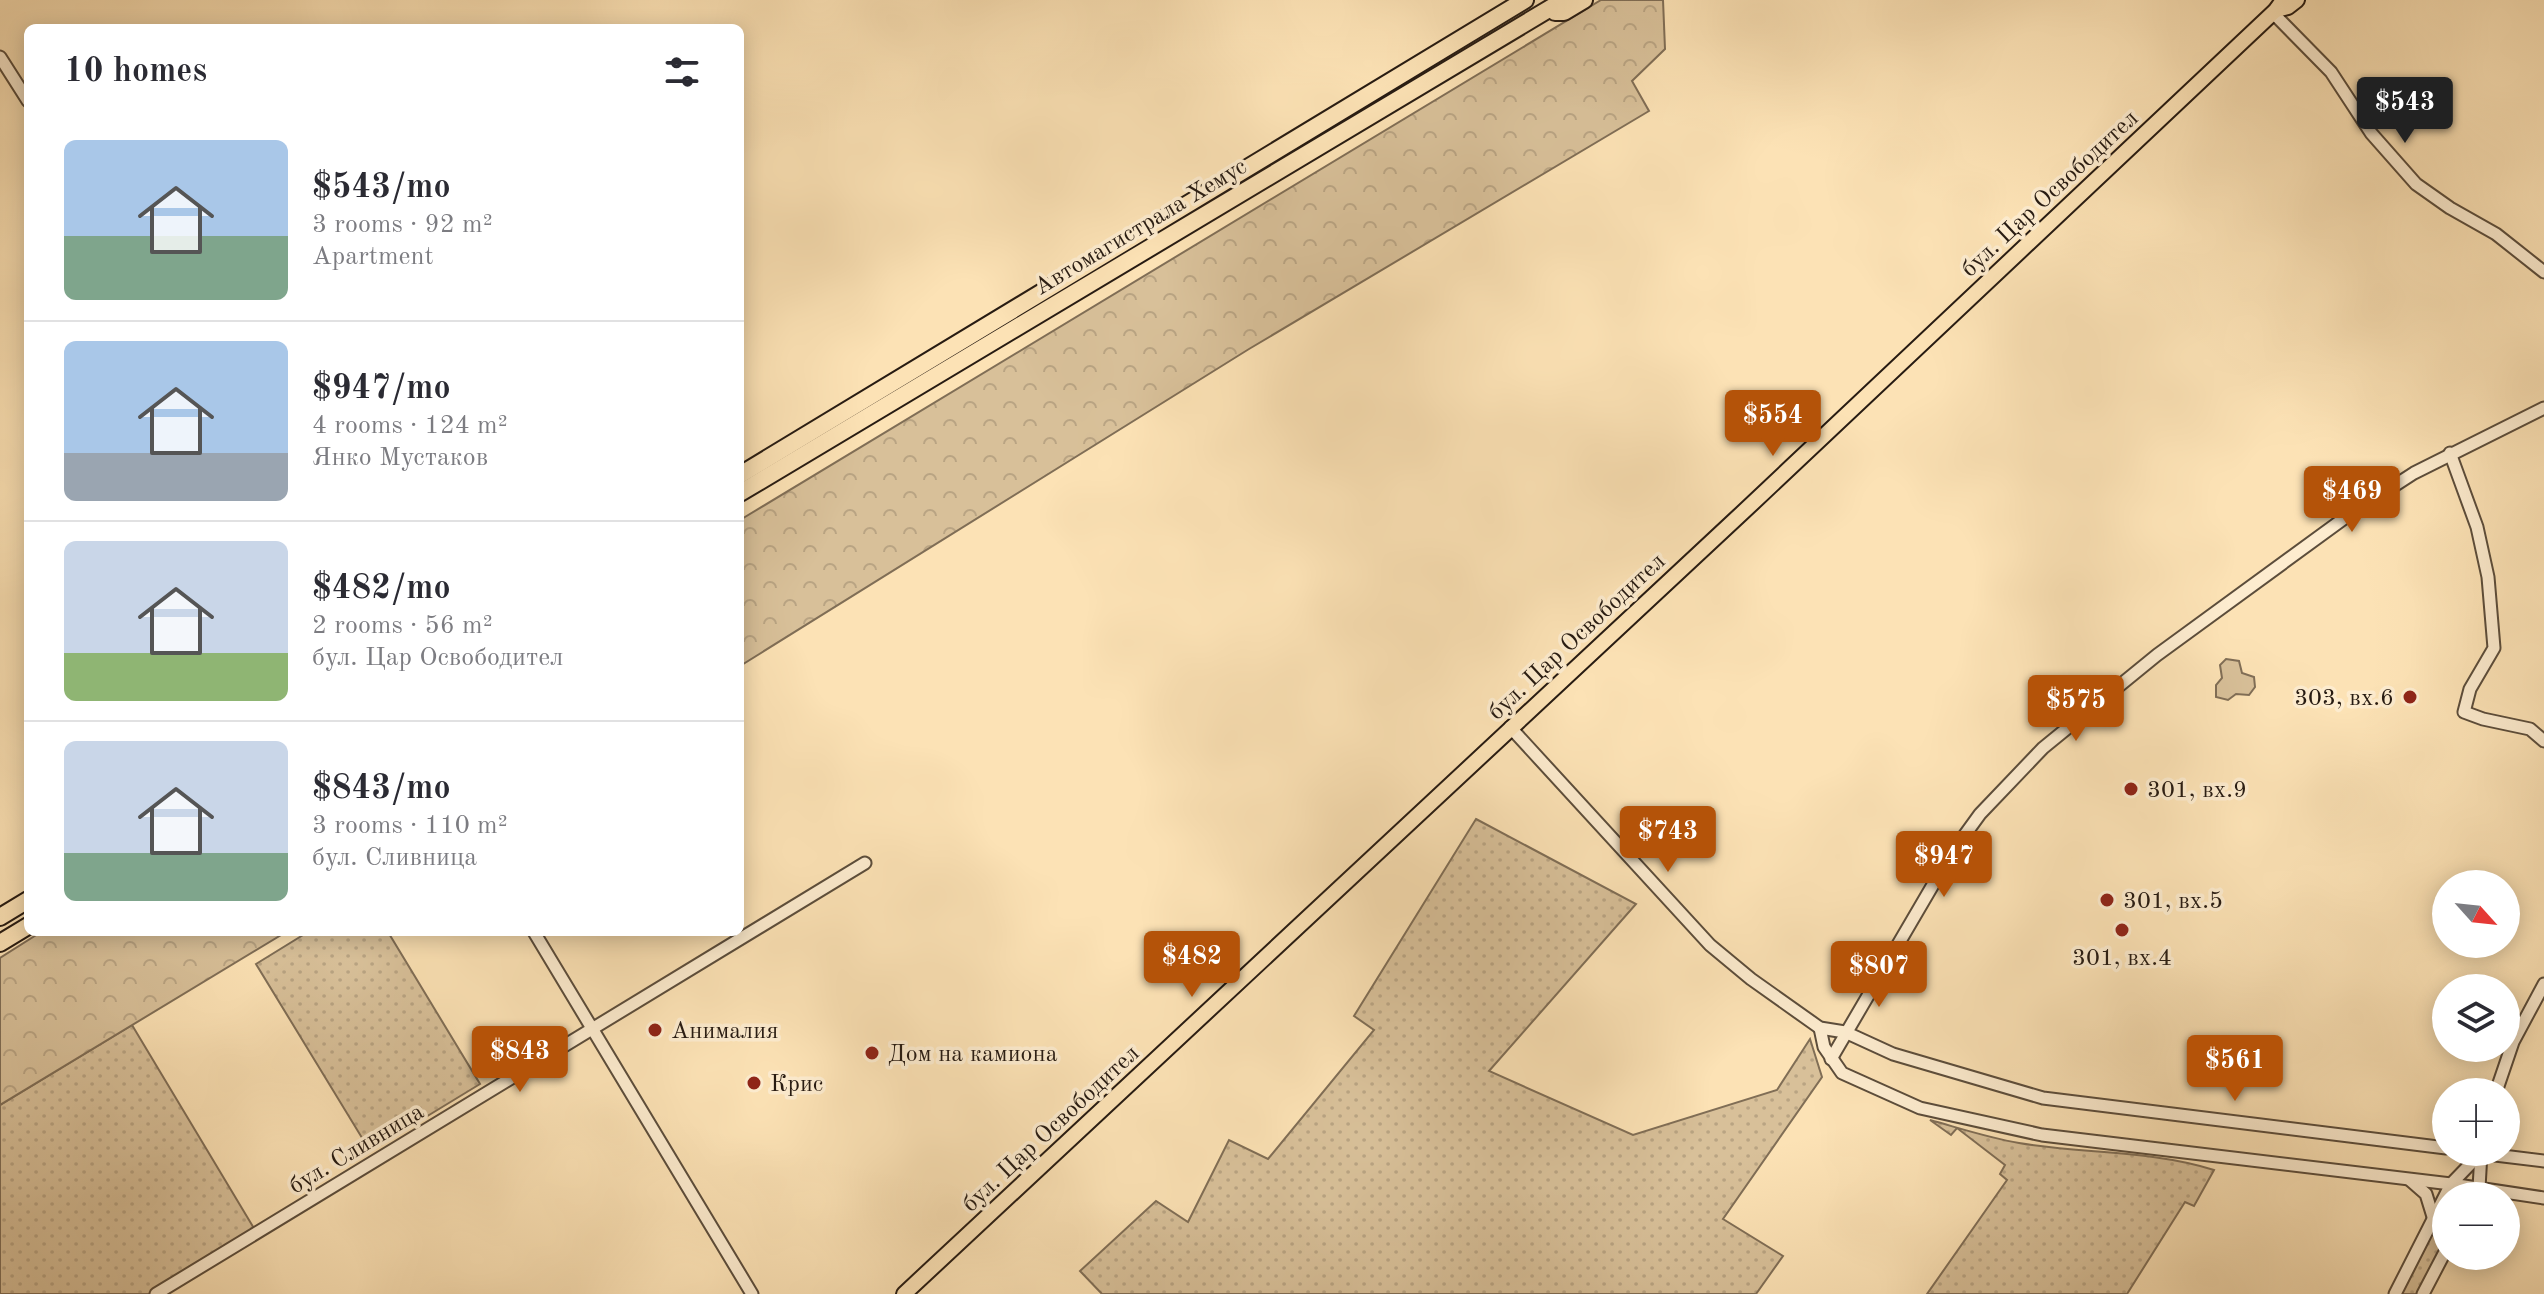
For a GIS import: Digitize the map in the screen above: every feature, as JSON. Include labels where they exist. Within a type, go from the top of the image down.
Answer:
[{"type":"highway","name":"Автомагистрала Хемус","points":[[744,473],[1525,0]]},
{"type":"highway","name":"Автомагистрала Хемус","points":[[744,491],[1564,0]]},
{"type":"highway","points":[[1545,11],[1564,12],[1584,0]]},
{"type":"highway","points":[[0,917],[24,902]]},
{"type":"highway","points":[[0,943],[24,928]]},
{"type":"main road","name":"бул. Цар Освободител","points":[[904,1294],[1741,514],[2277,7],[2288,7],[2297,0]]},
{"type":"street","points":[[2277,7],[2331,72],[2371,133],[2416,184],[2496,234],[2544,272]]},
{"type":"street","points":[[0,57],[24,95]]},
{"type":"street","points":[[1831,1059],[1951,854],[1980,814],[2043,748],[2122,682],[2309,543],[2403,479],[2544,408]]},
{"type":"street","points":[[2450,453],[2477,527],[2488,577],[2494,648],[2470,689],[2464,712],[2530,729],[2544,741]]},
{"type":"street","points":[[1510,727],[1710,945],[1751,979],[1820,1028],[1845,1032],[1893,1054],[2043,1098],[2432,1146]]},
{"type":"street","name":"бул. Сливница","points":[[156,1294],[865,863]]},
{"type":"street","points":[[536,936],[752,1294]]},
{"type":"street","points":[[2501,1078],[2513,1042],[2544,984]]},
{"type":"street","points":[[1820,1028],[1824,1047],[1842,1073],[1920,1108],[2042,1135],[2432,1182]]},
{"type":"street","points":[[2520,1158],[2544,1161]]},
{"type":"street","points":[[2453,1182],[2466,1166]]},
{"type":"street","points":[[2409,1180],[2426,1194],[2432,1214]]},
{"type":"street","points":[[2520,1196],[2544,1198]]},
{"type":"street","points":[[2395,1294],[2432,1224]]},
{"type":"street","points":[[2423,1294],[2436,1270]]},
{"type":"green space","points":[[1601,0],[1663,0],[1665,49],[1632,81],[1649,111],[1249,349],[744,664],[744,518]]},
{"type":"green space","points":[[2226,659],[2239,661],[2242,673],[2254,677],[2255,687],[2249,695],[2236,694],[2228,700],[2216,697],[2216,685],[2222,678],[2220,665]]},
{"type":"green space","points":[[1476,819],[1636,904],[1489,1071],[1633,1135],[1777,1090],[1810,1039],[1822,1077],[1723,1219],[1783,1256],[1756,1294],[1102,1294],[1080,1271],[1156,1201],[1188,1222],[1229,1140],[1268,1159],[1374,1030],[1354,1016]]},
{"type":"green space","points":[[35,936],[279,936],[0,1105],[0,958]]},
{"type":"green space","points":[[302,936],[390,936],[480,1084],[370,1151],[256,964]]},
{"type":"green space","points":[[132,1025],[255,1230],[153,1294],[0,1294],[0,1105]]},
{"type":"green space","points":[[1930,1120],[2019,1143],[2166,1159],[2214,1170],[2194,1206],[2185,1202],[2127,1294],[1927,1294],[2007,1180],[2000,1174],[2005,1165],[1957,1128],[1951,1135]]},
{"type":"green space","points":[[2432,1221],[2432,1270],[2436,1270],[2423,1294],[2395,1294]]},
{"type":"place","name":"303, вх.6","points":[[2410,697]]},
{"type":"place","name":"301, вх.9","points":[[2131,789]]},
{"type":"place","name":"301, вх.5","points":[[2107,900]]},
{"type":"place","name":"301, вх.4","points":[[2122,930]]},
{"type":"place","name":"Анималия","points":[[655,1030]]},
{"type":"place","name":"Дом на камиона","points":[[872,1053]]},
{"type":"place","name":"Крис","points":[[754,1083]]}]
